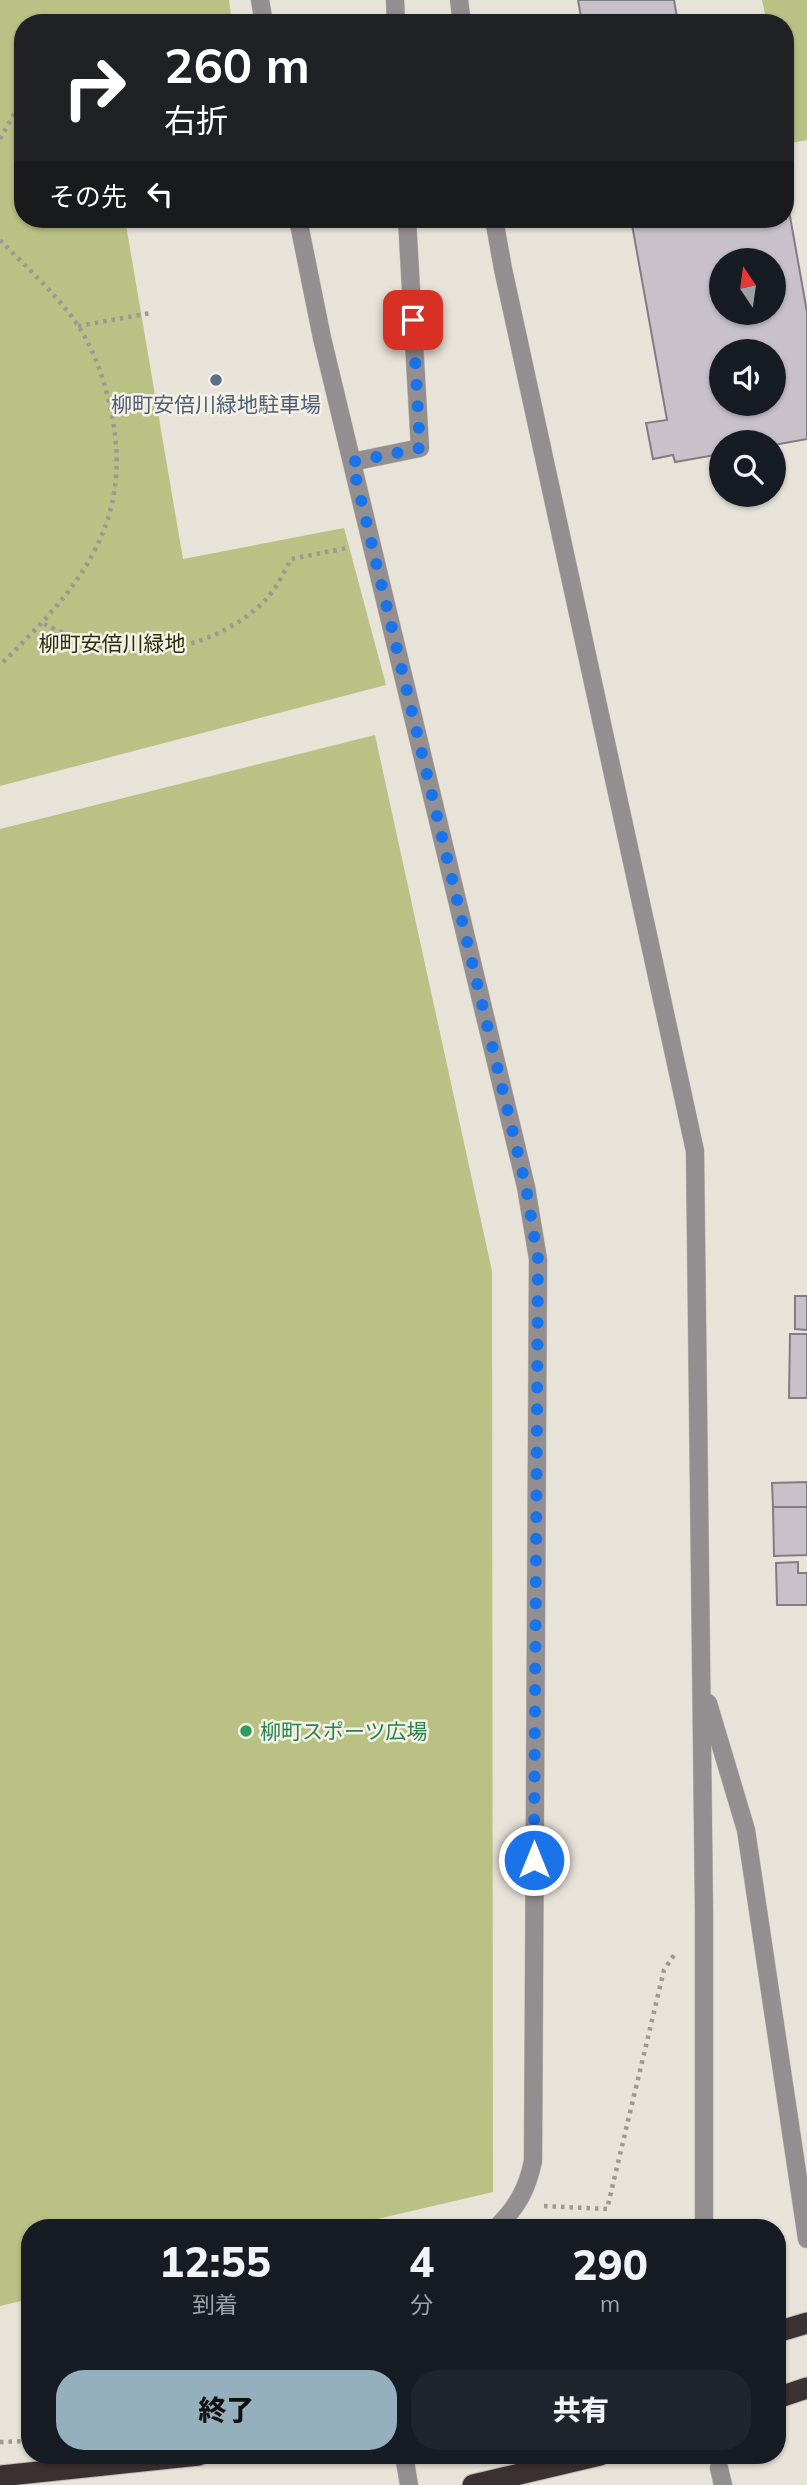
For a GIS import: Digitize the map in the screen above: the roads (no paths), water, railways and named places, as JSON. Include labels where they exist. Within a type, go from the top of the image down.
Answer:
[{"type":"highway","points":[[786,2329],[807,2323]]},
{"type":"highway","points":[[786,2396],[807,2388]]},
{"type":"highway","points":[[0,2476],[114,2464]]},
{"type":"highway","points":[[473,2485],[562,2464]]},
{"type":"street","points":[[300,228],[322,338],[526,1187],[538,1259],[533,2161],[528,2187],[518,2204],[504,2219]]},
{"type":"street","points":[[352,462],[420,448],[408,228]]},
{"type":"street","points":[[497,228],[506,283],[695,1152],[702,1679],[704,2219]]},
{"type":"street","points":[[702,1679],[746,1830],[800,2141],[807,2239]]},
{"type":"street","points":[[406,2464],[409,2485]]},
{"type":"place","name":"柳町安倍川緑地駐車場","points":[[216,380]]},
{"type":"place","name":"柳町スポーツ広場","points":[[246,1731]]},
{"type":"park label","name":"柳町安倍川緑地","points":[[112,643]]}]
